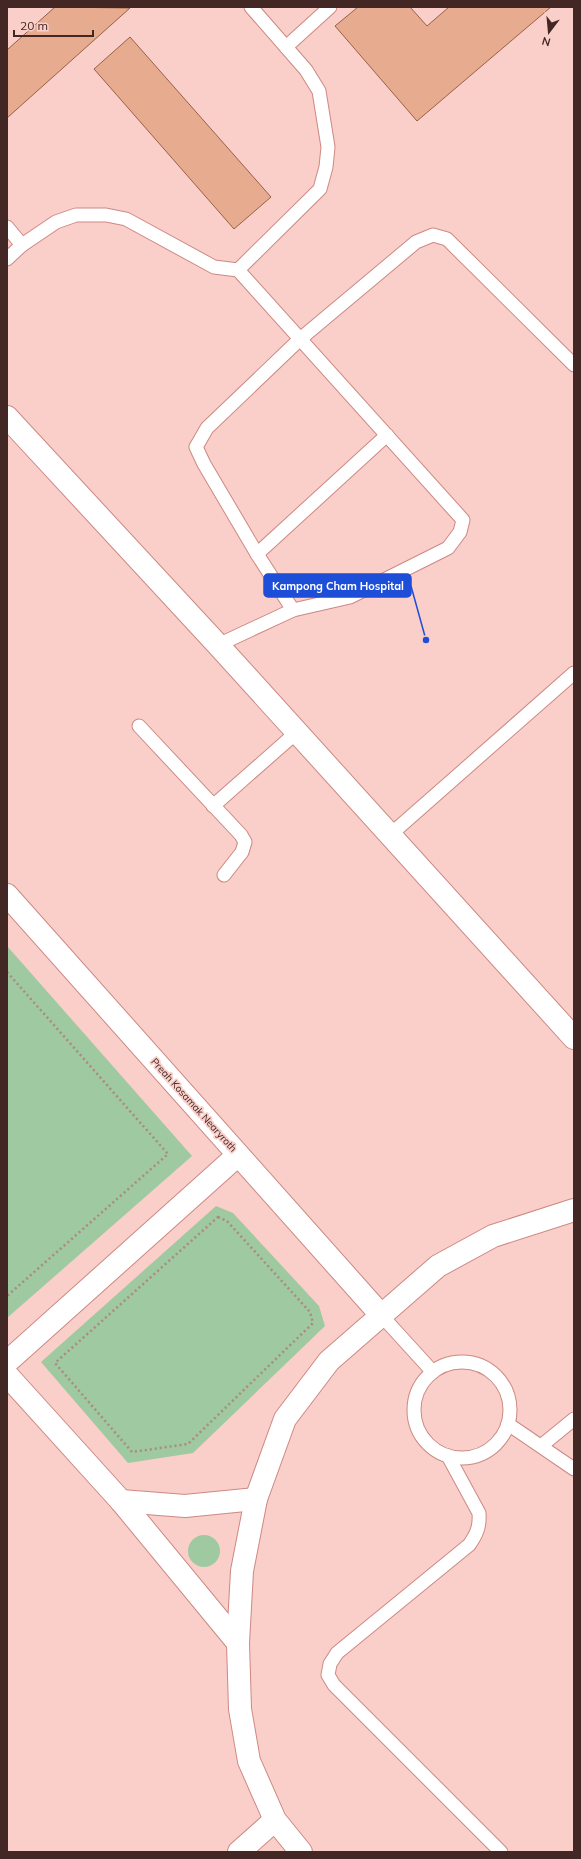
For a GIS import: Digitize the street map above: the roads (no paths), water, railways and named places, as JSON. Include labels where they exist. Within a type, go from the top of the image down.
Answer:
[{"type":"street","points":[[7,417],[218,645],[574,1038]]},
{"type":"street","name":"Preah Kosamak Nearyroth","points":[[7,895],[381,1315]]},
{"type":"street","points":[[7,1362],[238,1154]]},
{"type":"street","points":[[301,1852],[275,1820],[249,1761],[240,1709],[238,1643],[242,1571],[256,1499],[285,1419],[329,1360],[438,1266],[493,1236],[573,1208]]},
{"type":"street","points":[[7,1375],[121,1501],[238,1643]]},
{"type":"street","points":[[121,1501],[185,1506],[256,1499]]},
{"type":"street","points":[[239,1852],[275,1820]]},
{"type":"lane","points":[[238,270],[320,190],[326,166],[328,147],[318,91],[306,70],[251,7]]},
{"type":"lane","points":[[286,47],[330,7]]},
{"type":"lane","points":[[7,259],[22,245],[56,222],[76,215],[106,215],[126,219],[214,267],[238,270],[299,340],[463,520],[460,532],[448,548],[350,597],[293,610],[218,645]]},
{"type":"lane","points":[[7,227],[22,245]]},
{"type":"lane","points":[[293,610],[257,554],[204,464],[196,447],[207,428],[299,340],[416,242],[433,235],[447,239],[574,365]]},
{"type":"lane","points":[[257,554],[387,435]]},
{"type":"lane","points":[[390,835],[574,673]]},
{"type":"lane","points":[[139,726],[241,835],[245,842],[242,852],[224,875]]},
{"type":"lane","points":[[214,806],[297,732]]},
{"type":"lane","points":[[381,1315],[432,1371]]},
{"type":"lane","points":[[460,1362],[476,1364],[489,1370],[500,1380],[507,1394],[510,1409],[508,1424],[502,1437],[491,1448],[478,1455],[463,1458],[448,1456],[434,1449],[423,1439],[416,1426],[413,1411],[415,1396],[422,1382],[432,1371],[446,1364],[460,1362]]},
{"type":"lane","points":[[541,1446],[574,1419]]},
{"type":"lane","points":[[508,1424],[574,1469]]},
{"type":"lane","points":[[448,1456],[479,1513],[480,1523],[476,1535],[469,1545],[337,1653],[330,1664],[328,1675],[334,1685],[501,1852]]},
{"type":"place","name":"Kampong Cham Hospital","points":[[426,640]]}]
